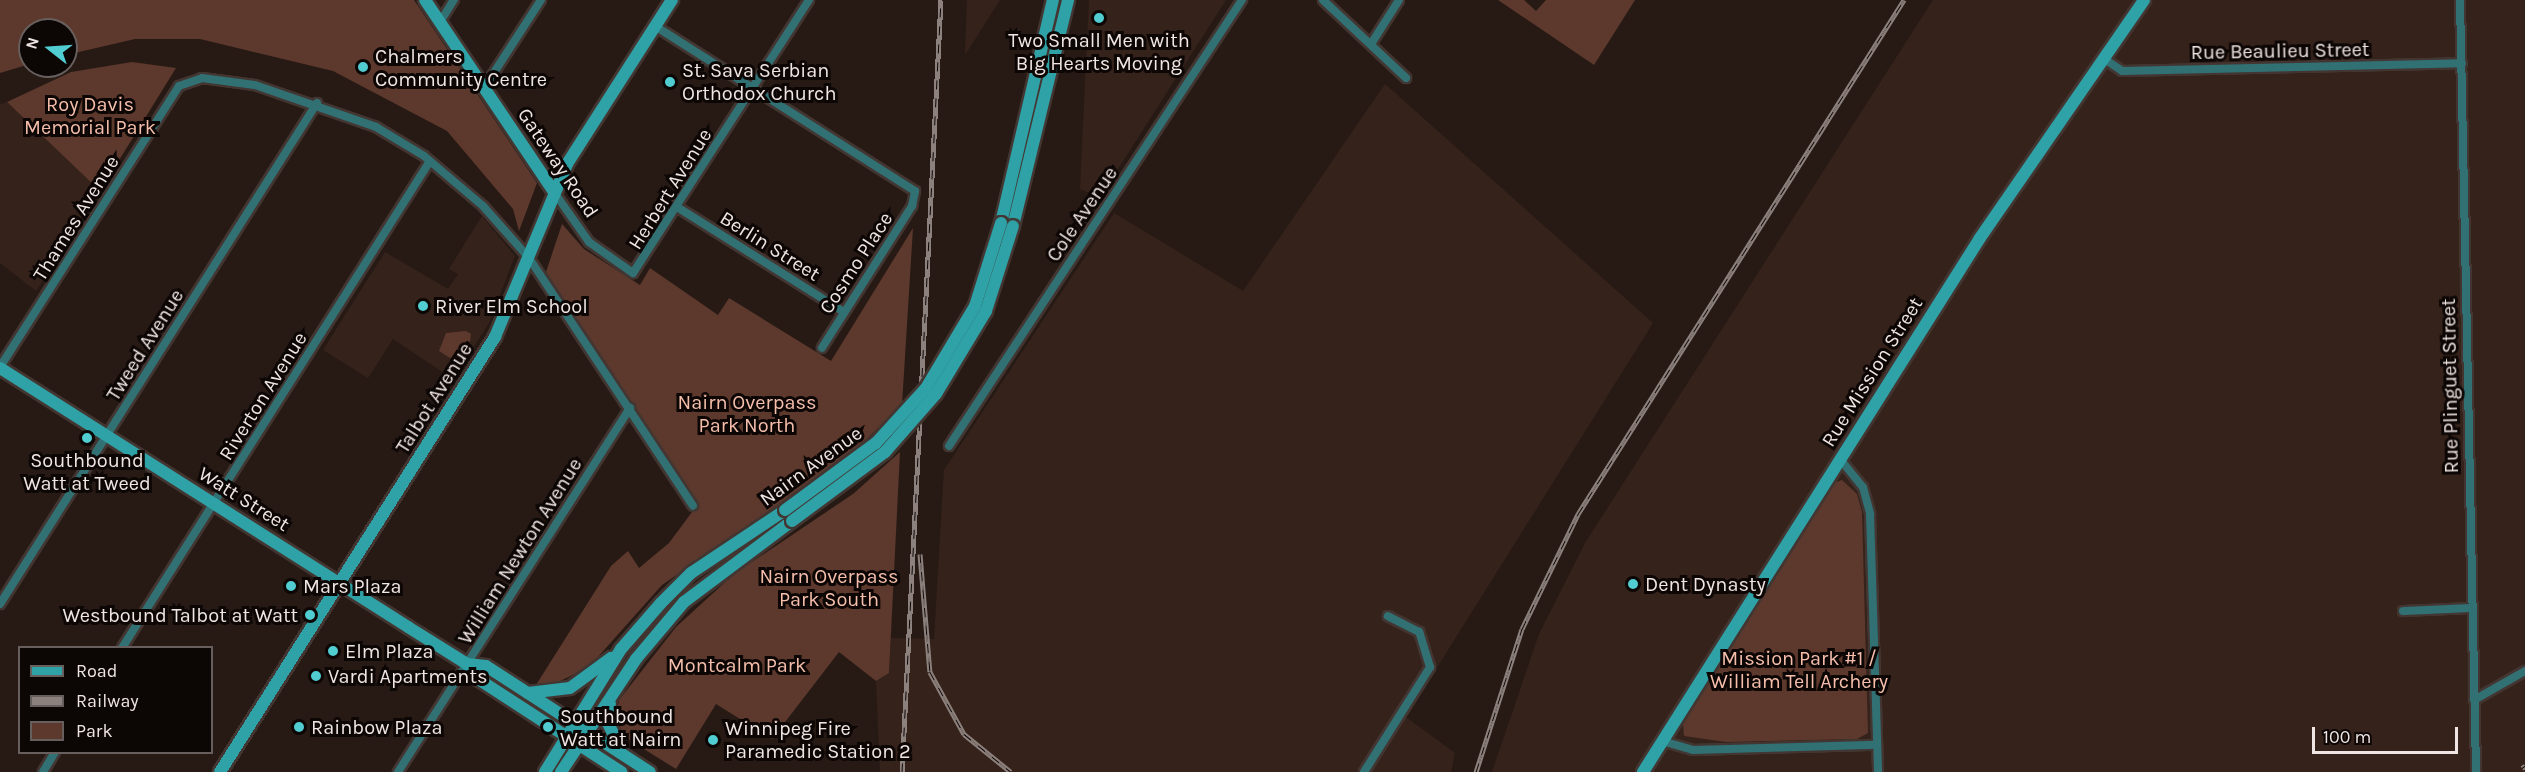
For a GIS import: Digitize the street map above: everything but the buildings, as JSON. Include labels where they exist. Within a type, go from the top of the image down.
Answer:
[{"type":"main road","name":"Gateway Road","points":[[425,0],[554,192]]},
{"type":"main road","name":"Talbot Avenue","points":[[220,772],[495,337],[554,192],[672,0]]},
{"type":"main road","name":"Nairn Avenue","points":[[545,772],[621,649],[691,573],[785,510],[876,443],[926,388],[975,306],[1007,225],[1053,0]]},
{"type":"main road","name":"Nairn Avenue","points":[[561,772],[614,691],[684,602],[885,452],[936,394],[986,311],[1068,0]]},
{"type":"main road","name":"Rue Mission Street","points":[[1643,772],[1840,459],[2103,58],[2144,0]]},
{"type":"main road","name":"Watt Street","points":[[0,368],[468,664],[478,679],[565,738],[621,772]]},
{"type":"main road","points":[[526,692],[570,687],[621,649]]},
{"type":"main road","name":"Watt Street","points":[[468,664],[486,666],[650,772]]},
{"type":"main road","points":[[614,691],[606,719],[626,757]]},
{"type":"street","points":[[440,22],[454,0]]},
{"type":"street","points":[[484,88],[541,0]]},
{"type":"street","name":"Herbert Avenue","points":[[633,273],[809,0]]},
{"type":"street","name":"Cole Avenue","points":[[949,446],[1242,0]]},
{"type":"street","points":[[1323,0],[1406,78]]},
{"type":"street","points":[[1371,44],[1399,0]]},
{"type":"street","name":"Rue Plinguet Street","points":[[2460,0],[2476,772]]},
{"type":"street","points":[[656,26],[754,88]]},
{"type":"street","name":"Rue Beaulieu Street","points":[[2103,58],[2122,70],[2462,63]]},
{"type":"street","name":"Thames Avenue","points":[[0,368],[179,86],[202,78],[244,84],[317,103]]},
{"type":"street","name":"Cosmo Place","points":[[754,88],[915,194],[822,348]]},
{"type":"street","points":[[317,103],[376,128],[430,161],[483,206],[529,258],[693,506]]},
{"type":"street","name":"Tweed Avenue","points":[[0,604],[317,103]]},
{"type":"street","name":"Riverton Avenue","points":[[123,646],[430,161]]},
{"type":"street","name":"Gateway Road","points":[[554,192],[589,242],[633,273]]},
{"type":"street","name":"Berlin Street","points":[[677,207],[844,312]]},
{"type":"street","name":"William Newton Avenue","points":[[398,772],[630,408]]},
{"type":"street","points":[[1840,459],[1863,487],[1870,514],[1878,772]]},
{"type":"street","points":[[2403,611],[2472,609]]},
{"type":"street","points":[[1364,772],[1430,667],[1419,632],[1388,616]]},
{"type":"street","points":[[2474,700],[2525,671]]},
{"type":"street","points":[[1662,741],[1693,750],[1877,745]]},
{"type":"street","points":[[43,772],[54,754]]},
{"type":"shaded area","points":[[967,0],[1000,0],[965,55]]},
{"type":"shaded area","points":[[1089,0],[1226,0],[1100,197],[1080,189]]},
{"type":"shaded area","points":[[1933,0],[2525,0],[2525,772],[1492,772],[1539,634],[1585,543]]},
{"type":"shaded area","points":[[1385,84],[1653,323],[1406,717],[1455,753],[1451,772],[880,772],[876,681],[889,673],[891,638],[934,639],[944,470],[1114,213],[1243,291]]},
{"type":"shaded area","points":[[7,102],[100,191],[36,291],[0,263],[0,104]]},
{"type":"shaded area","name":"River Elm School","points":[[482,216],[515,256],[489,323],[453,379],[393,339],[368,378],[323,350],[385,252],[448,289],[458,274],[449,269]]},
{"type":"green space","name":"Chalmers Community Centre","points":[[0,0],[414,0],[537,183],[519,231],[513,209],[447,131],[333,71],[200,39],[135,39],[78,52],[78,18],[18,18],[18,68],[0,73]]},
{"type":"green space","points":[[1498,0],[1524,0],[1536,11],[1546,0],[1635,0],[1594,65]]},
{"type":"green space","name":"Roy Davis Memorial Park","points":[[132,62],[176,68],[100,191],[7,102],[58,78],[78,78],[78,71]]},
{"type":"green space","name":"Nairn Overpass Park North","points":[[562,224],[584,249],[640,285],[650,268],[718,315],[729,298],[831,361],[913,228],[902,405],[848,457],[662,585],[589,667],[548,687],[536,685],[611,566],[628,551],[639,568],[669,543],[698,504],[546,272]]},
{"type":"green space","points":[[466,331],[471,334],[469,348],[450,358],[439,351],[446,333]]},
{"type":"green space","name":"Nairn Overpass Park South","points":[[900,452],[889,673],[876,681],[839,652],[772,739],[716,704],[676,769],[623,736],[616,716],[619,700],[676,627],[734,574],[853,494]]},
{"type":"green space","name":"Mission Park #1 / William Tell Archery","points":[[1842,480],[1857,494],[1862,512],[1868,733],[1857,739],[1726,742],[1684,736],[1683,723],[1834,483]]},
{"type":"railway","points":[[902,772],[941,0]]},
{"type":"railway","points":[[1476,772],[1522,629],[1578,514],[1904,0]]},
{"type":"railway","points":[[920,554],[930,672],[964,734],[1011,772]]},
{"type":"place","name":"Two Small Men with Big Hearts Moving","points":[[1099,18]]},
{"type":"place","name":"Chalmers Community Centre","points":[[363,67]]},
{"type":"place","name":"St. Sava Serbian Orthodox Church","points":[[670,82]]},
{"type":"place","name":"River Elm School","points":[[423,306]]},
{"type":"place","name":"Southbound Watt at Tweed","points":[[87,438]]},
{"type":"place","name":"Dent Dynasty","points":[[1633,584]]},
{"type":"place","name":"Mars Plaza","points":[[291,586]]},
{"type":"place","name":"Westbound Talbot at Watt","points":[[310,615]]},
{"type":"place","name":"Elm Plaza","points":[[333,651]]},
{"type":"place","name":"Vardi Apartments","points":[[316,676]]},
{"type":"place","name":"Rainbow Plaza","points":[[299,727]]},
{"type":"place","name":"Southbound Watt at Nairn","points":[[548,727]]},
{"type":"place","name":"Winnipeg Fire Paramedic Station 2","points":[[713,740]]},
{"type":"park label","name":"Montcalm Park","points":[[737,665]]}]
